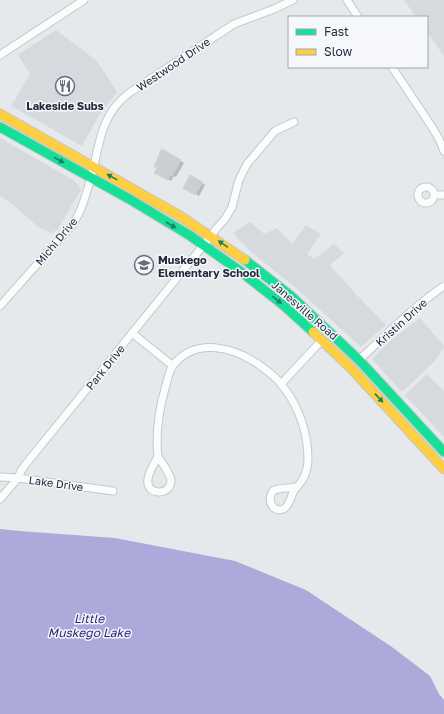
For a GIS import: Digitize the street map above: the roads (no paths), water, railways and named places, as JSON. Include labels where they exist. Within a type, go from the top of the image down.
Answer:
[{"type":"main road","name":"Janesville Road","points":[[0,114],[180,216],[247,261],[291,296],[359,360],[444,452]]},
{"type":"main road","name":"Janesville Road","points":[[0,128],[91,177],[189,235],[240,271],[282,304],[353,369],[444,469]]},
{"type":"main road","points":[[46,152],[51,143]]},
{"type":"main road","points":[[317,320],[324,342],[347,358],[359,360],[359,371],[363,381]]},
{"type":"main road","points":[[324,342],[326,338],[348,350]]},
{"type":"main road","points":[[411,433],[419,425]]},
{"type":"street","points":[[0,55],[84,0]]},
{"type":"street","name":"Westwood Drive","points":[[93,167],[103,126],[116,105],[125,96],[234,24],[274,9],[292,0]]},
{"type":"street","points":[[347,0],[357,16]]},
{"type":"street","points":[[393,68],[439,139],[444,151]]},
{"type":"street","name":"Park Drive","points":[[0,498],[18,478],[25,465],[225,219],[232,207],[239,180],[247,164],[275,131],[294,122]]},
{"type":"street","name":"Michi Drive","points":[[0,306],[72,225],[80,212],[93,167]]},
{"type":"street","points":[[435,195],[444,195]]},
{"type":"street","name":"Kristin Drive","points":[[359,360],[418,306],[444,286]]},
{"type":"street","points":[[132,333],[173,366]]},
{"type":"street","points":[[281,384],[324,342]]},
{"type":"street","points":[[158,457],[147,481],[153,491],[161,492],[166,490],[170,485],[171,479],[158,457],[157,446],[158,416],[169,374],[173,366],[183,357],[198,348],[218,347],[252,360],[269,372],[281,384],[296,408],[304,428],[308,456],[306,475],[297,487]]},
{"type":"street","name":"Lake Drive","points":[[0,477],[18,478],[112,491]]},
{"type":"water","name":"Little Muskego Lake","points":[[0,529],[115,538],[235,561],[306,590],[392,647],[430,676],[439,694],[444,700],[444,714],[0,714]]},
{"type":"place","name":"Lakeside Subs","points":[[65,86]]},
{"type":"place","name":"Muskego Elementary School","points":[[144,265]]}]
